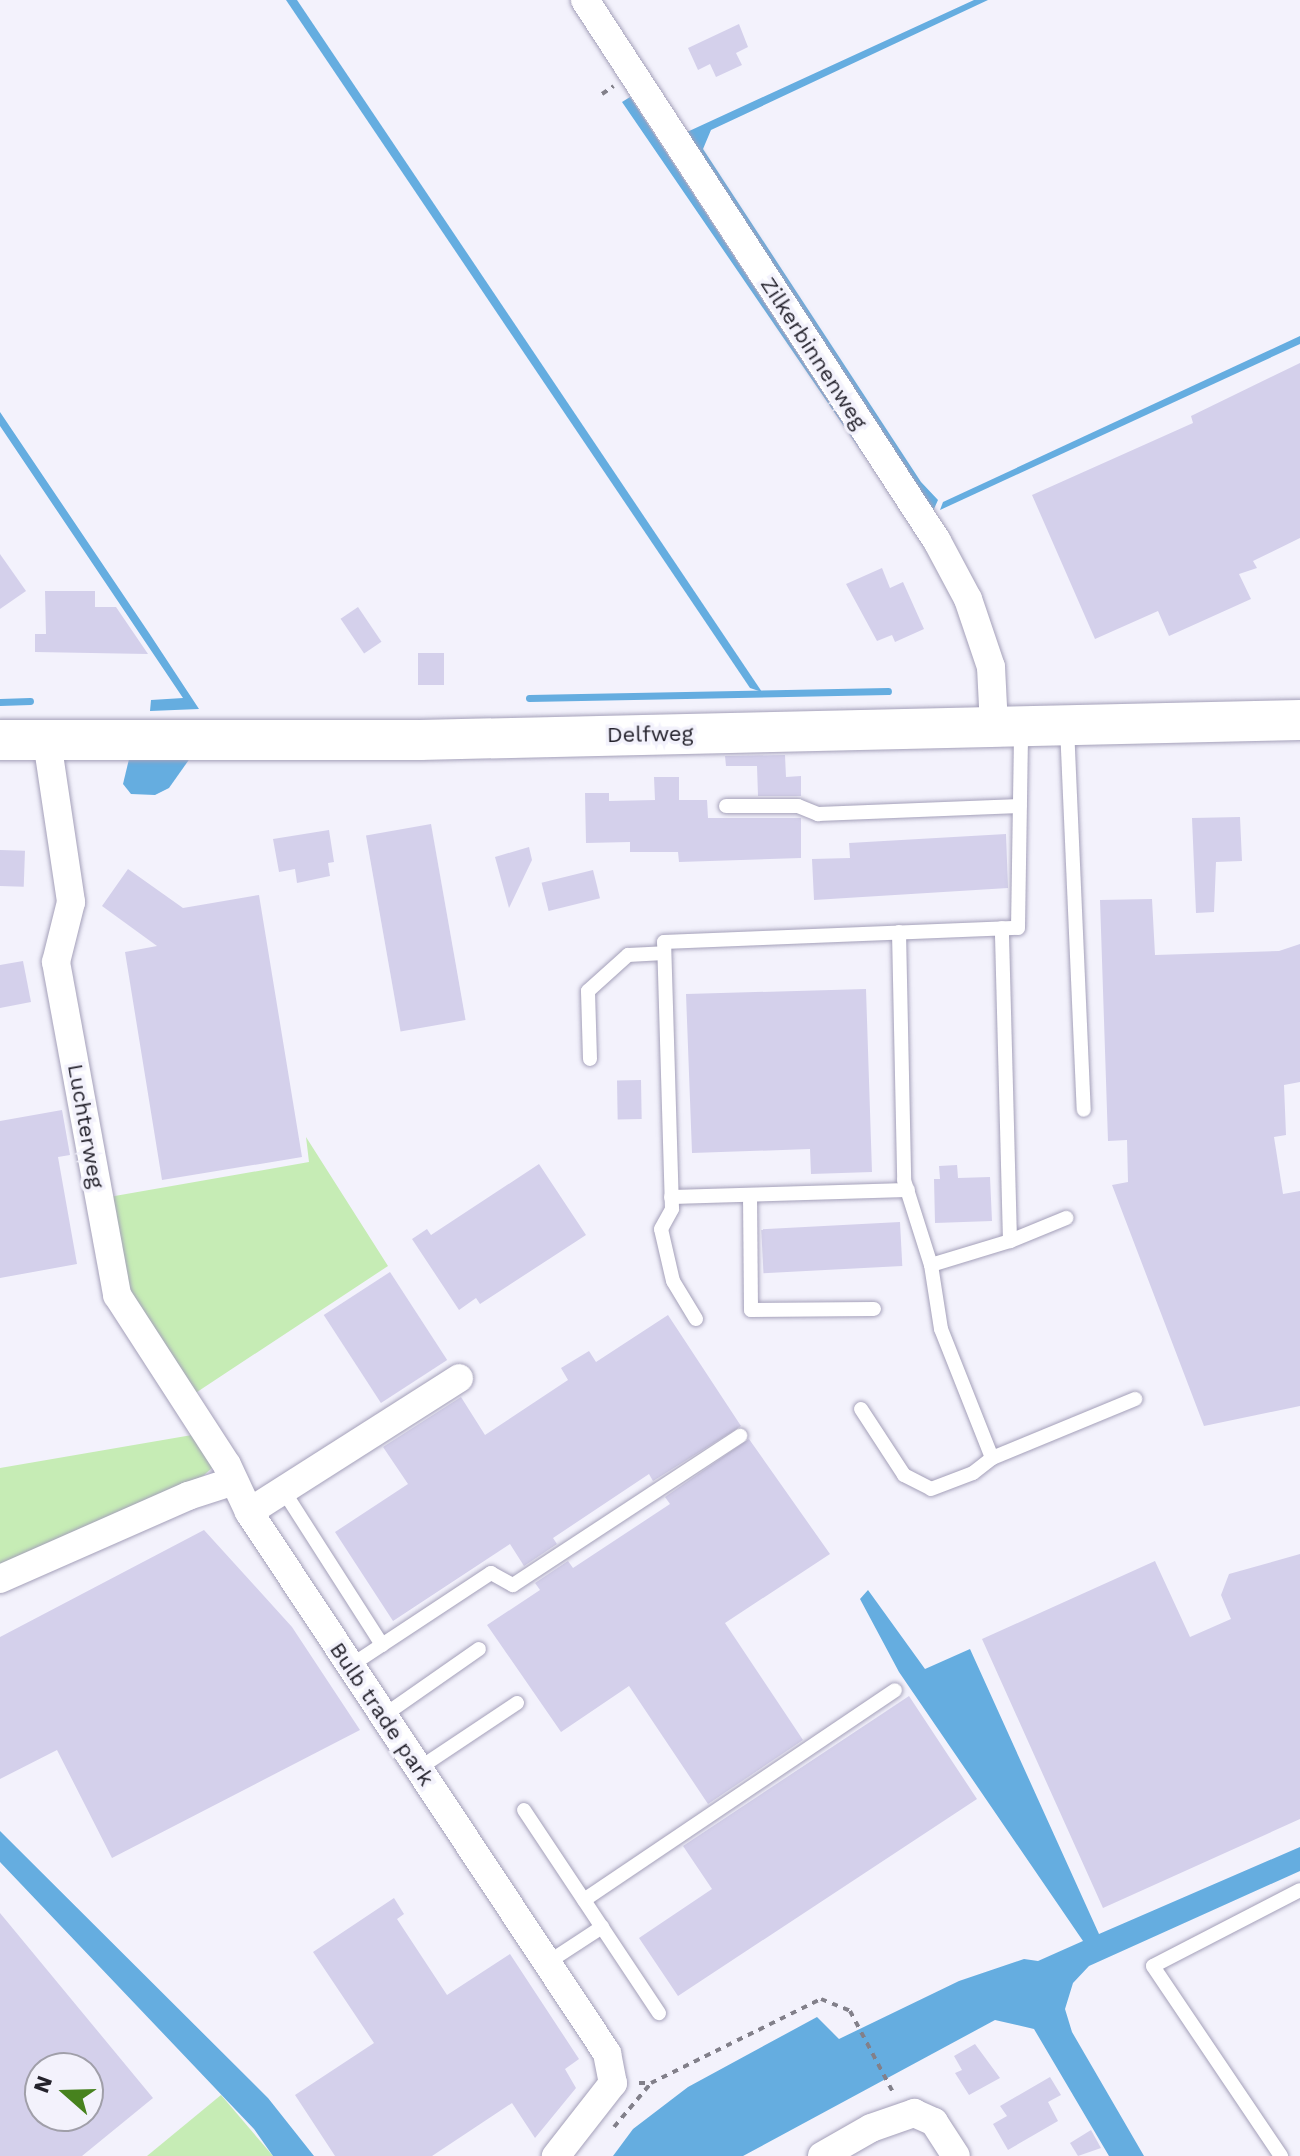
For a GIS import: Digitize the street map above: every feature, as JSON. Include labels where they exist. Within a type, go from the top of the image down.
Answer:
[{"type":"main road","name":"Delfweg","points":[[0,740],[420,740],[1300,720]]},
{"type":"street","name":"Zilkerbinnenweg","points":[[585,0],[937,541],[968,599],[1008,726]]},
{"type":"street","name":"Luchterweg","points":[[47,741],[71,902],[56,962],[117,1295],[234,1481]]},
{"type":"street","points":[[249,1512],[459,1378]]},
{"type":"street","name":"Bulb trade park","points":[[234,1481],[249,1512],[607,2053],[613,2083]]},
{"type":"street","points":[[0,1579],[188,1496],[234,1481]]},
{"type":"street","points":[[556,2156],[613,2083]]},
{"type":"street","points":[[822,2156],[871,2128],[914,2113],[934,2122],[956,2156]]},
{"type":"lane","points":[[1067,725],[1084,1110]]},
{"type":"lane","points":[[696,1319],[664,1256],[661,1229],[672,1209],[664,942],[1018,928],[1020,806],[1008,726]]},
{"type":"lane","points":[[726,806],[798,806],[818,814],[1020,806]]},
{"type":"lane","points":[[1002,928],[1010,1241]]},
{"type":"lane","points":[[899,932],[908,1190],[931,1265],[941,1329],[992,1458]]},
{"type":"lane","points":[[590,1059],[588,991],[628,955],[664,953]]},
{"type":"lane","points":[[671,1197],[908,1190]]},
{"type":"lane","points":[[750,1195],[751,1310],[874,1309]]},
{"type":"lane","points":[[931,1265],[1010,1241],[1066,1218]]},
{"type":"lane","points":[[861,1409],[904,1475],[931,1489],[973,1473],[992,1458],[1135,1399]]},
{"type":"lane","points":[[350,1666],[491,1573],[513,1585],[740,1436]]},
{"type":"lane","points":[[283,1490],[382,1645]]},
{"type":"lane","points":[[383,1716],[479,1649]]},
{"type":"lane","points":[[584,1900],[895,1690]]},
{"type":"lane","points":[[418,1769],[517,1703]]},
{"type":"lane","points":[[524,1810],[659,2013]]},
{"type":"lane","points":[[1281,2156],[1153,1966],[1300,1890]]},
{"type":"lane","points":[[547,1963],[602,1927]]},
{"type":"path","points":[[602,94],[608,90]]},
{"type":"path","points":[[610,2132],[651,2083],[821,1999],[850,2011],[888,2085]]},
{"type":"path","points":[[613,2083],[651,2083]]},
{"type":"green space","points":[[306,1137],[388,1266],[194,1394],[130,1298],[109,1197],[309,1162]]},
{"type":"green space","points":[[192,1435],[213,1467],[203,1476],[0,1565],[0,1468]]},
{"type":"green space","points":[[221,2095],[273,2156],[147,2156]]},
{"type":"water","points":[[286,0],[297,0],[762,692],[750,688]]},
{"type":"water","points":[[974,0],[988,0],[711,130],[703,149],[921,482],[938,500],[933,511],[687,132]]},
{"type":"water","points":[[630,97],[724,241],[867,460],[622,102]]},
{"type":"water","points":[[1300,336],[1300,344],[940,510],[943,502]]},
{"type":"water","points":[[0,412],[199,709],[150,711],[151,700],[183,698],[0,426]]},
{"type":"water","points":[[193,754],[169,788],[155,795],[131,794],[123,784],[130,755]]},
{"type":"water","points":[[868,1590],[925,1669],[970,1649],[1099,1934],[1300,1847],[1300,1871],[1089,1966],[1073,1983],[1065,2009],[1072,2032],[1144,2156],[1109,2156],[1034,2029],[995,2020],[743,2156],[613,2156],[633,2129],[688,2087],[817,2017],[839,2039],[959,1981],[1024,1959],[1038,1961],[1083,1941],[899,1672],[860,1599]]},
{"type":"water","points":[[0,1831],[268,2098],[314,2156],[273,2156],[254,2129],[0,1862]]},
{"type":"building","points":[[739,24],[748,47],[736,53],[742,65],[716,77],[710,64],[698,70],[688,48]]},
{"type":"building","points":[[1300,363],[1300,538],[1253,561],[1257,568],[1239,574],[1251,599],[1169,636],[1158,611],[1095,639],[1032,495],[1193,423],[1191,416]]},
{"type":"building","points":[[0,554],[26,591],[0,609]]},
{"type":"building","points":[[882,568],[890,588],[903,582],[924,629],[895,642],[892,635],[877,641],[846,584]]},
{"type":"building","points":[[45,591],[95,591],[95,607],[116,607],[148,654],[35,652],[35,634],[46,634]]},
{"type":"building","points":[[358,607],[381,642],[364,654],[341,619]]},
{"type":"building","points":[[418,653],[444,653],[444,685],[418,685]]},
{"type":"building","points":[[785,755],[786,777],[801,776],[801,796],[758,796],[757,766],[726,766],[725,756]]},
{"type":"building","points":[[654,777],[679,777],[679,800],[707,800],[708,818],[801,818],[801,858],[679,862],[678,852],[630,852],[630,842],[586,843],[585,793],[609,793],[609,801],[655,800]]},
{"type":"building","points":[[1240,817],[1242,861],[1216,862],[1214,912],[1196,913],[1192,818]]},
{"type":"building","points":[[431,824],[466,1020],[401,1031],[366,835]]},
{"type":"building","points":[[329,830],[334,862],[328,863],[330,876],[297,883],[295,869],[279,872],[273,839]]},
{"type":"building","points":[[1006,834],[1008,888],[814,900],[812,859],[850,858],[849,843]]},
{"type":"building","points":[[529,847],[532,860],[509,908],[495,857]]},
{"type":"building","points":[[0,850],[25,851],[24,887],[0,886]]},
{"type":"building","points":[[128,869],[183,908],[259,895],[302,1157],[162,1180],[125,952],[157,946],[102,906]]},
{"type":"building","points":[[593,870],[600,898],[549,911],[542,883]]},
{"type":"building","points":[[1152,899],[1155,955],[1279,951],[1300,944],[1300,1082],[1284,1085],[1286,1135],[1274,1137],[1283,1194],[1300,1191],[1300,1406],[1204,1426],[1112,1185],[1128,1182],[1127,1140],[1108,1141],[1100,900]]},
{"type":"building","points":[[23,961],[31,1002],[0,1008],[0,965]]},
{"type":"building","points":[[866,989],[872,1172],[811,1174],[810,1149],[692,1153],[686,994]]},
{"type":"building","points":[[617,1080],[641,1080],[642,1119],[618,1119]]},
{"type":"building","points":[[62,1110],[70,1155],[58,1157],[77,1264],[0,1278],[0,1121]]},
{"type":"building","points":[[539,1164],[586,1235],[480,1304],[476,1298],[459,1310],[412,1239],[427,1229],[431,1235]]},
{"type":"building","points":[[957,1165],[958,1178],[990,1177],[992,1221],[935,1223],[934,1179],[940,1179],[939,1166]]},
{"type":"building","points":[[900,1222],[902,1266],[763,1273],[761,1229]]},
{"type":"building","points":[[390,1272],[447,1360],[381,1403],[324,1315]]},
{"type":"building","points":[[668,1315],[741,1426],[653,1481],[649,1474],[553,1538],[557,1544],[524,1566],[510,1544],[393,1621],[335,1532],[408,1484],[383,1447],[461,1397],[485,1435],[568,1380],[561,1368],[589,1351],[596,1362]]},
{"type":"building","points":[[749,1439],[830,1554],[725,1623],[803,1740],[708,1804],[629,1686],[561,1732],[487,1625],[540,1590],[535,1583],[568,1561],[573,1568],[670,1504],[665,1497]]},
{"type":"building","points":[[204,1530],[292,1627],[360,1730],[112,1858],[57,1750],[0,1779],[0,1637]]},
{"type":"building","points":[[1300,1554],[1300,1819],[1103,1908],[982,1639],[1155,1561],[1190,1637],[1231,1619],[1221,1595],[1229,1574]]},
{"type":"building","points":[[909,1696],[977,1799],[678,1996],[639,1938],[712,1889],[683,1846]]},
{"type":"building","points":[[394,1898],[404,1914],[397,1919],[447,1995],[510,1954],[579,2059],[565,2069],[576,2088],[535,2138],[512,2103],[432,2156],[335,2156],[295,2095],[374,2043],[313,1952]]},
{"type":"building","points":[[0,1913],[153,2098],[82,2156],[0,2156]]},
{"type":"building","points":[[975,2044],[1000,2078],[969,2095],[955,2073],[962,2070],[954,2056]]},
{"type":"building","points":[[1050,2077],[1061,2095],[1048,2102],[1058,2121],[1008,2150],[993,2124],[1007,2116],[1000,2106]]},
{"type":"building","points":[[1091,2130],[1101,2148],[1078,2156],[1070,2143]]},
{"type":"waterway","points":[[529,698],[888,691]]},
{"type":"waterway","points":[[0,702],[30,701]]}]
